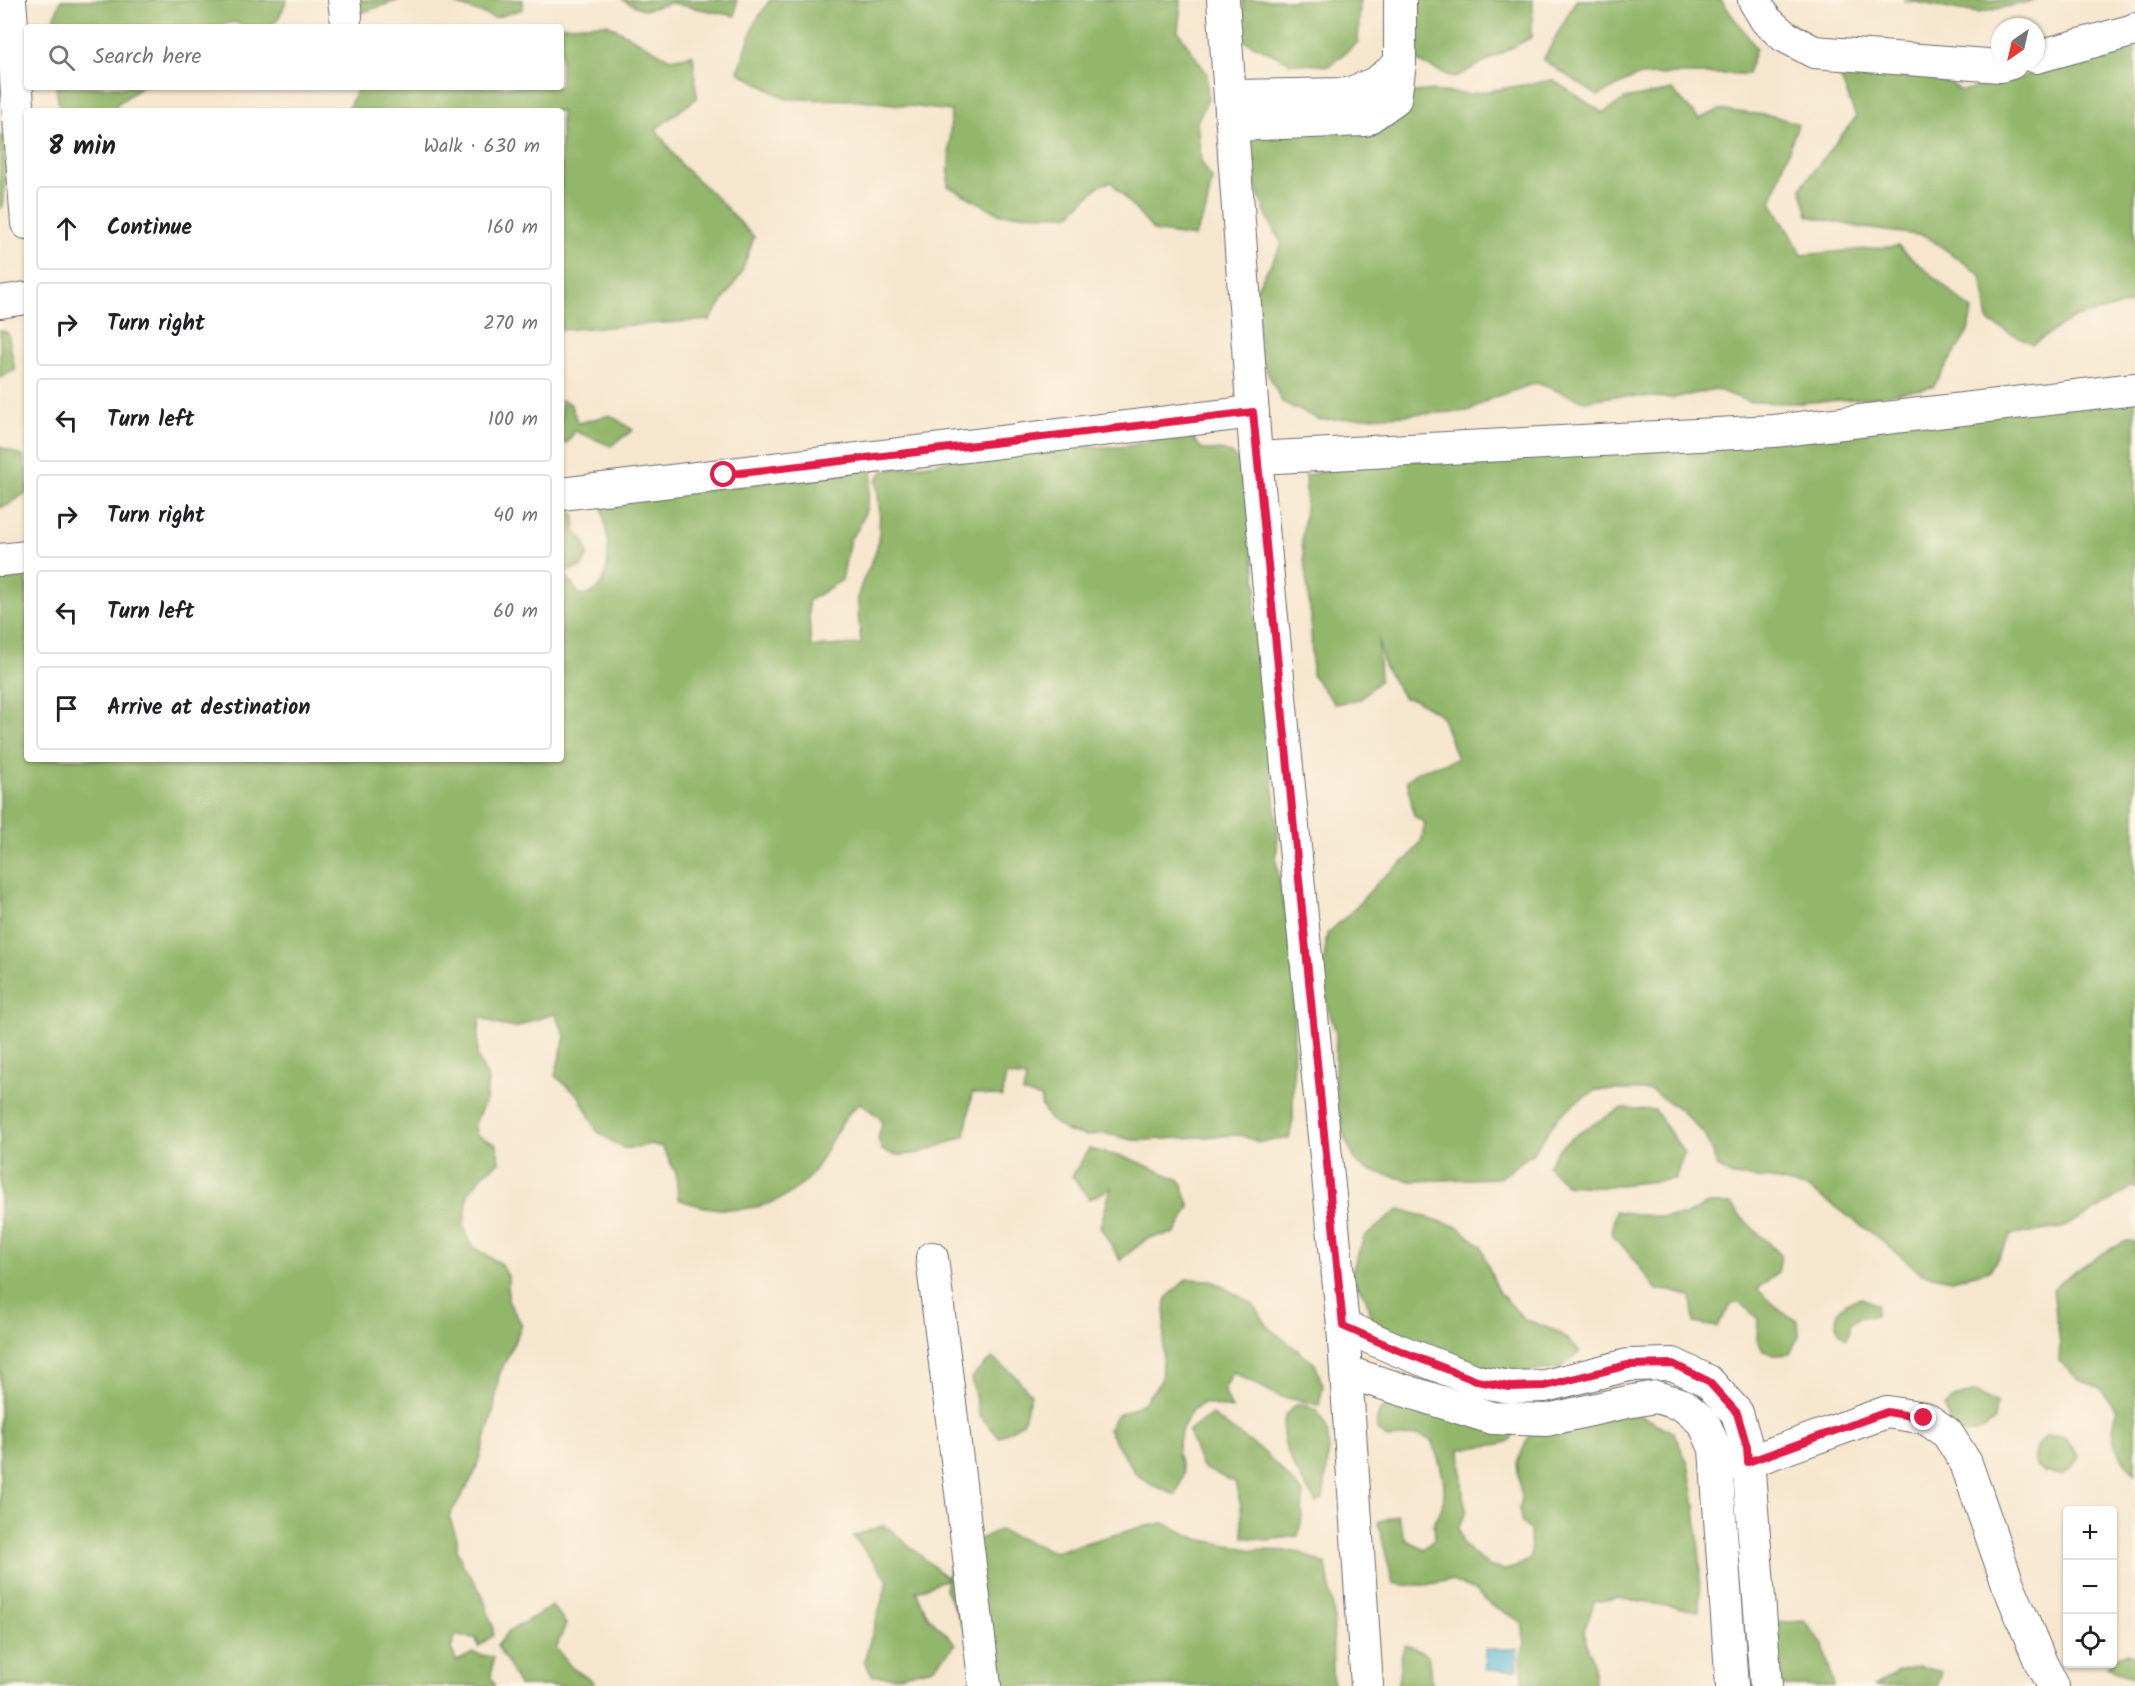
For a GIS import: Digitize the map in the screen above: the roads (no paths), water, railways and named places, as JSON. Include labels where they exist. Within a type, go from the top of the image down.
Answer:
[{"type":"street","points":[[10,0],[24,184]]},
{"type":"street","points":[[1223,0],[1256,458],[1343,1326],[1366,1686]]},
{"type":"street","points":[[1231,111],[1348,94],[1376,83],[1400,64],[1400,0]]},
{"type":"street","points":[[1754,0],[1766,20],[1784,36],[1814,52],[1991,65]]},
{"type":"street","points":[[2045,54],[2135,29]]},
{"type":"street","points":[[0,302],[24,298]]},
{"type":"street","points":[[1256,458],[1774,432],[2135,389]]},
{"type":"street","points":[[564,494],[1253,412]]},
{"type":"street","points":[[0,560],[24,557]]},
{"type":"street","points":[[932,1258],[984,1686]]},
{"type":"street","points":[[1343,1326],[1477,1381],[1510,1387],[1545,1386],[1628,1365],[1673,1364],[1708,1381],[1737,1413],[1747,1447],[1766,1686]]},
{"type":"street","points":[[1346,1372],[1492,1418],[1547,1420],[1627,1401],[1656,1397],[1683,1405],[1704,1423],[1715,1449],[1732,1686]]},
{"type":"street","points":[[1716,1466],[1748,1462],[1887,1412],[1924,1418],[1947,1434],[1966,1463],[2008,1584],[2040,1663],[2053,1686]]},
{"type":"water","points":[[1485,1649],[1517,1649],[1518,1670],[1486,1670]]}]
